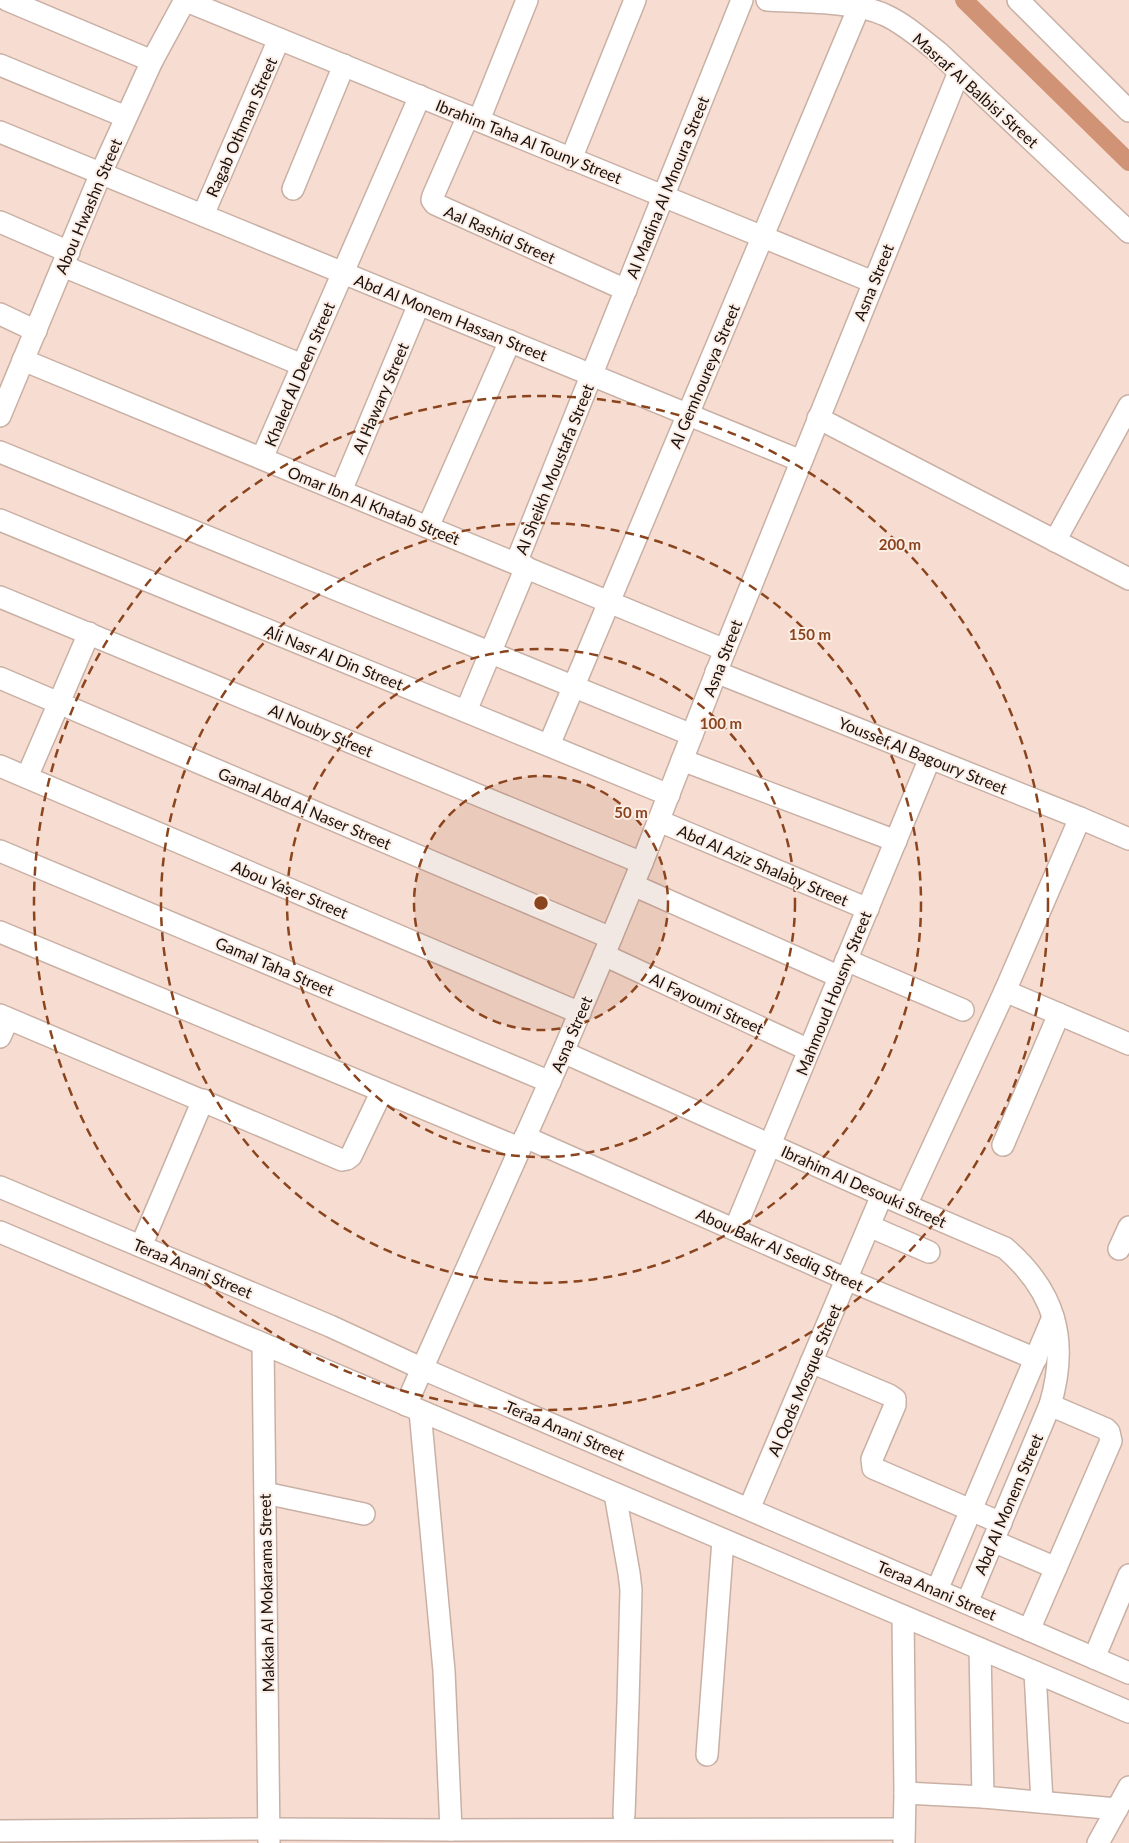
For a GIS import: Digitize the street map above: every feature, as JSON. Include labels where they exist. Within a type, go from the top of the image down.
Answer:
[{"type":"street","points":[[7,0],[152,61]]},
{"type":"street","name":"Abou Hwashn Street","points":[[2,405],[36,331],[126,117],[152,61],[185,0]]},
{"type":"street","name":"Ibrahim Taha Al Touny Street","points":[[185,0],[874,282]]},
{"type":"street","points":[[473,118],[527,0]]},
{"type":"street","points":[[571,158],[636,0]]},
{"type":"street","name":"Al Madina Al Mnoura Street","points":[[592,375],[742,0]]},
{"type":"street","name":"Masraf Al Balbisi Street","points":[[767,0],[859,6],[884,14],[910,30],[938,52],[1129,232]]},
{"type":"street","points":[[1018,0],[1129,111]]},
{"type":"street","name":"Al Gemhoureya Street","points":[[549,746],[859,6]]},
{"type":"street","name":"Ragab Othman Street","points":[[203,215],[279,39]]},
{"type":"street","points":[[0,65],[126,117]]},
{"type":"street","points":[[293,189],[344,65]]},
{"type":"street","name":"Asna Street","points":[[413,1408],[422,1368],[550,1082],[608,947],[716,672],[959,72]]},
{"type":"street","name":"Khaled Al Deen Street","points":[[262,458],[420,96]]},
{"type":"street","name":"Aal Rashid Street","points":[[473,118],[433,196],[434,204],[626,290]]},
{"type":"street","name":"Abd Al Monem Hassan Street","points":[[0,132],[801,461]]},
{"type":"street","points":[[0,222],[66,259],[302,365]]},
{"type":"street","name":"Al Hawary Street","points":[[341,491],[419,304]]},
{"type":"street","points":[[0,314],[36,331]]},
{"type":"street","points":[[428,527],[510,341]]},
{"type":"street","name":"Omar Ibn Al Khatab Street","points":[[23,360],[725,650]]},
{"type":"street","name":"Al Sheikh Moustafa Street","points":[[466,711],[490,652],[592,375]]},
{"type":"street","points":[[1055,541],[1129,406]]},
{"type":"street","points":[[818,418],[1129,578]]},
{"type":"street","points":[[0,452],[692,735]]},
{"type":"street","name":"Ali Nasr Al Din Street","points":[[0,520],[669,795]]},
{"type":"street","name":"Al Nouby Street","points":[[0,597],[642,863]]},
{"type":"street","points":[[27,777],[89,633]]},
{"type":"street","name":"Youssef Al Bagoury Street","points":[[716,672],[1129,839]]},
{"type":"street","name":"Gamal Abd Al Naser Street","points":[[0,678],[608,947]]},
{"type":"street","name":"Mahmoud Housny Street","points":[[735,1228],[930,758]]},
{"type":"street","points":[[682,760],[896,841]]},
{"type":"street","name":"Abou Yaser Street","points":[[0,766],[580,1013]]},
{"type":"street","points":[[906,1205],[1004,991],[1080,818]]},
{"type":"street","name":"Abd Al Aziz Shalaby Street","points":[[658,820],[868,908]]},
{"type":"street","name":"Gamal Taha Street","points":[[0,851],[550,1082]]},
{"type":"street","points":[[633,885],[843,968],[963,1010]]},
{"type":"street","name":"Abou Bakr Al Sediq Street","points":[[0,932],[382,1091],[522,1142],[735,1228],[846,1279],[1036,1358]]},
{"type":"street","name":"Al Fayoumi Street","points":[[608,947],[809,1050]]},
{"type":"street","points":[[1004,991],[1129,1044]]},
{"type":"street","points":[[1002,1145],[1059,1014]]},
{"type":"street","points":[[3,1024],[203,1100],[342,1160],[351,1156],[382,1091]]},
{"type":"street","name":"Ibrahim Al Desouki Street","points":[[563,1052],[1005,1248],[1021,1262],[1035,1279],[1046,1298],[1053,1317],[1058,1340],[1059,1362],[1056,1384],[1050,1405]]},
{"type":"street","points":[[141,1246],[203,1100]]},
{"type":"street","name":"Teraa Anani Street","points":[[0,1187],[321,1323],[1129,1673]]},
{"type":"street","name":"Al Qods Mosque Street","points":[[749,1509],[882,1195]]},
{"type":"street","points":[[869,1226],[928,1252]]},
{"type":"street","points":[[1119,1249],[1129,1227]]},
{"type":"street","points":[[0,1232],[1129,1712]]},
{"type":"street","points":[[937,1590],[1053,1317]]},
{"type":"street","name":"Makkah Al Mokarama Street","points":[[263,1344],[269,1836]]},
{"type":"street","points":[[811,1362],[895,1399],[872,1459],[872,1468],[971,1510],[997,1532],[1056,1568]]},
{"type":"street","points":[[1029,1630],[1111,1441],[1109,1432],[1106,1429],[1050,1405]]},
{"type":"street","name":"Abd Al Monem Street","points":[[967,1603],[1050,1405]]},
{"type":"street","points":[[413,1408],[444,1671],[450,1830]]},
{"type":"street","points":[[994,1457],[1023,1470]]},
{"type":"street","points":[[265,1493],[364,1514]]},
{"type":"street","points":[[615,1494],[631,1590],[624,1815]]},
{"type":"street","points":[[707,1755],[723,1540]]},
{"type":"street","points":[[1094,1658],[1129,1575]]},
{"type":"street","points":[[0,1831],[269,1836],[450,1830],[904,1836],[904,1616]]},
{"type":"street","points":[[980,1649],[983,1797]]},
{"type":"street","points":[[1035,1672],[1042,1802]]},
{"type":"street","points":[[1098,1843],[1129,1787]]},
{"type":"street","points":[[905,1793],[983,1797],[1117,1809]]},
{"type":"waterway","points":[[964,0],[1129,162]]}]
